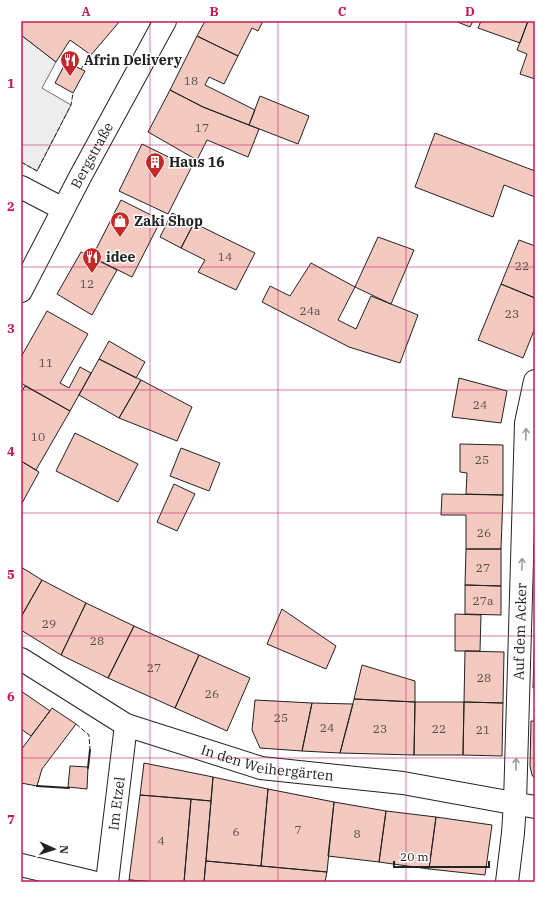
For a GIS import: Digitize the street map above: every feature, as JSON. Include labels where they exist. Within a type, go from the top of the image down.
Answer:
[{"type":"street","name":"Bergstraße","points":[[21,291],[63,209],[165,21]]},
{"type":"street","points":[[21,187],[63,209]]},
{"type":"street","name":"Auf dem Acker","points":[[507,882],[514,833],[525,805],[526,423],[534,386]]},
{"type":"street","name":"In den Weihergärten","points":[[21,659],[126,725],[261,768],[403,783],[525,805]]},
{"type":"street","name":"Im Etzel","points":[[107,882],[126,725]]},
{"type":"street","points":[[21,865],[92,882]]},
{"type":"shaded area","points":[[21,35],[56,62],[42,88],[71,105],[37,171],[21,162]]},
{"type":"building","points":[[21,21],[120,21],[91,55],[70,40],[56,62],[21,35]]},
{"type":"building","points":[[205,21],[263,21],[258,31],[252,28],[238,56],[197,36]]},
{"type":"building","points":[[455,21],[473,21],[470,27]]},
{"type":"building","points":[[481,21],[528,21],[520,43],[478,28]]},
{"type":"building","points":[[528,21],[535,21],[535,79],[520,74],[527,54],[517,50]]},
{"type":"building","points":[[197,36],[238,56],[224,84],[209,77],[205,85],[255,110],[249,125],[203,107],[170,90]]},
{"type":"building","name":"Afrin Delivery","points":[[66,62],[85,71],[73,93],[55,83]]},
{"type":"building","points":[[170,90],[203,107],[259,129],[248,157],[207,140],[197,160],[148,132]]},
{"type":"building","points":[[260,96],[309,116],[298,144],[249,125]]},
{"type":"building","points":[[435,133],[535,171],[535,197],[504,185],[493,217],[415,187]]},
{"type":"building","name":"Haus 16","points":[[142,144],[191,168],[168,214],[119,191]]},
{"type":"building","points":[[121,200],[161,220],[132,277],[92,257]]},
{"type":"building","points":[[172,213],[194,223],[181,248],[160,237]]},
{"type":"building","points":[[194,223],[255,253],[236,290],[198,272],[205,260],[181,248]]},
{"type":"building","points":[[378,237],[414,250],[391,304],[355,287]]},
{"type":"building","points":[[519,240],[535,246],[535,298],[501,284]]},
{"type":"building","points":[[81,252],[117,270],[92,315],[57,294]]},
{"type":"building","points":[[311,263],[355,287],[338,320],[356,329],[371,296],[418,315],[400,363],[349,347],[262,302],[270,286],[290,296]]},
{"type":"building","points":[[501,284],[535,298],[535,328],[523,358],[478,340]]},
{"type":"building","points":[[47,311],[88,334],[60,383],[69,388],[80,367],[91,373],[70,411],[21,383],[21,357]]},
{"type":"building","points":[[109,341],[145,362],[136,378],[99,359]]},
{"type":"building","points":[[99,359],[141,380],[119,418],[79,395]]},
{"type":"building","points":[[459,378],[507,391],[501,423],[452,417]]},
{"type":"building","points":[[141,380],[192,407],[177,441],[119,418]]},
{"type":"building","points":[[25,386],[70,411],[36,470],[21,461],[21,393]]},
{"type":"building","points":[[75,433],[138,464],[118,502],[56,471]]},
{"type":"building","points":[[460,444],[503,445],[503,495],[466,494],[467,473],[460,472]]},
{"type":"building","points":[[181,448],[220,463],[209,491],[170,476]]},
{"type":"building","points":[[21,461],[39,472],[21,505]]},
{"type":"building","points":[[174,484],[195,494],[177,531],[157,522]]},
{"type":"building","points":[[442,494],[503,495],[501,549],[466,549],[466,515],[441,515]]},
{"type":"building","points":[[466,549],[501,549],[501,586],[465,585]]},
{"type":"building","points":[[21,567],[42,580],[21,617]]},
{"type":"building","points":[[42,580],[86,603],[61,655],[21,630],[21,617]]},
{"type":"building","points":[[465,585],[501,586],[501,615],[465,614]]},
{"type":"building","points":[[86,603],[134,626],[108,678],[61,655]]},
{"type":"building","points":[[282,609],[336,646],[326,669],[267,644]]},
{"type":"building","points":[[455,614],[481,615],[480,651],[455,651]]},
{"type":"building","points":[[535,624],[535,688],[533,688]]},
{"type":"building","points":[[134,626],[199,655],[175,708],[108,678]]},
{"type":"building","points":[[465,651],[504,652],[503,703],[464,702]]},
{"type":"building","points":[[199,655],[250,678],[227,731],[175,708]]},
{"type":"building","points":[[362,665],[415,681],[415,702],[354,699]]},
{"type":"building","points":[[21,691],[50,711],[31,736],[21,729]]},
{"type":"building","points":[[354,699],[415,702],[414,755],[340,753]]},
{"type":"building","points":[[255,700],[312,703],[302,751],[260,748],[252,730]]},
{"type":"building","points":[[415,702],[464,702],[463,755],[414,755]]},
{"type":"building","points":[[464,702],[503,703],[502,756],[463,755]]},
{"type":"building","points":[[312,703],[353,704],[340,753],[302,751]]},
{"type":"building","points":[[52,708],[76,724],[42,769],[37,786],[21,783],[21,750]]},
{"type":"building","points":[[531,721],[535,721],[535,779],[532,775],[530,766]]},
{"type":"building","points":[[144,763],[213,777],[211,801],[140,795]]},
{"type":"building","points":[[70,766],[88,767],[87,789],[68,787]]},
{"type":"building","points":[[213,777],[268,789],[261,866],[206,861]]},
{"type":"building","points":[[268,789],[334,802],[327,872],[261,866]]},
{"type":"building","points":[[140,795],[191,799],[184,882],[129,880]]},
{"type":"building","points":[[191,799],[211,801],[204,882],[184,882]]},
{"type":"building","points":[[334,802],[386,811],[379,862],[328,856]]},
{"type":"building","points":[[386,811],[436,817],[429,869],[379,862]]},
{"type":"building","points":[[436,817],[492,825],[485,875],[429,869]]},
{"type":"building","points":[[206,861],[327,872],[325,882],[204,882]]},
{"type":"building","points":[[129,880],[156,882],[129,882]]},
{"type":"fence","points":[[81,69],[91,55]]},
{"type":"fence","points":[[21,162],[37,171],[71,105],[73,93]]},
{"type":"fence","points":[[76,724],[89,735],[90,750]]},
{"type":"wall","points":[[88,768],[90,750]]},
{"type":"wall","points":[[37,786],[69,788]]},
{"type":"place","name":"Afrin Delivery","points":[[70,77]]},
{"type":"place","name":"Haus 16","points":[[155,179]]},
{"type":"place","name":"Zaki Shop","points":[[120,238]]},
{"type":"place","name":"idee","points":[[92,274]]}]
